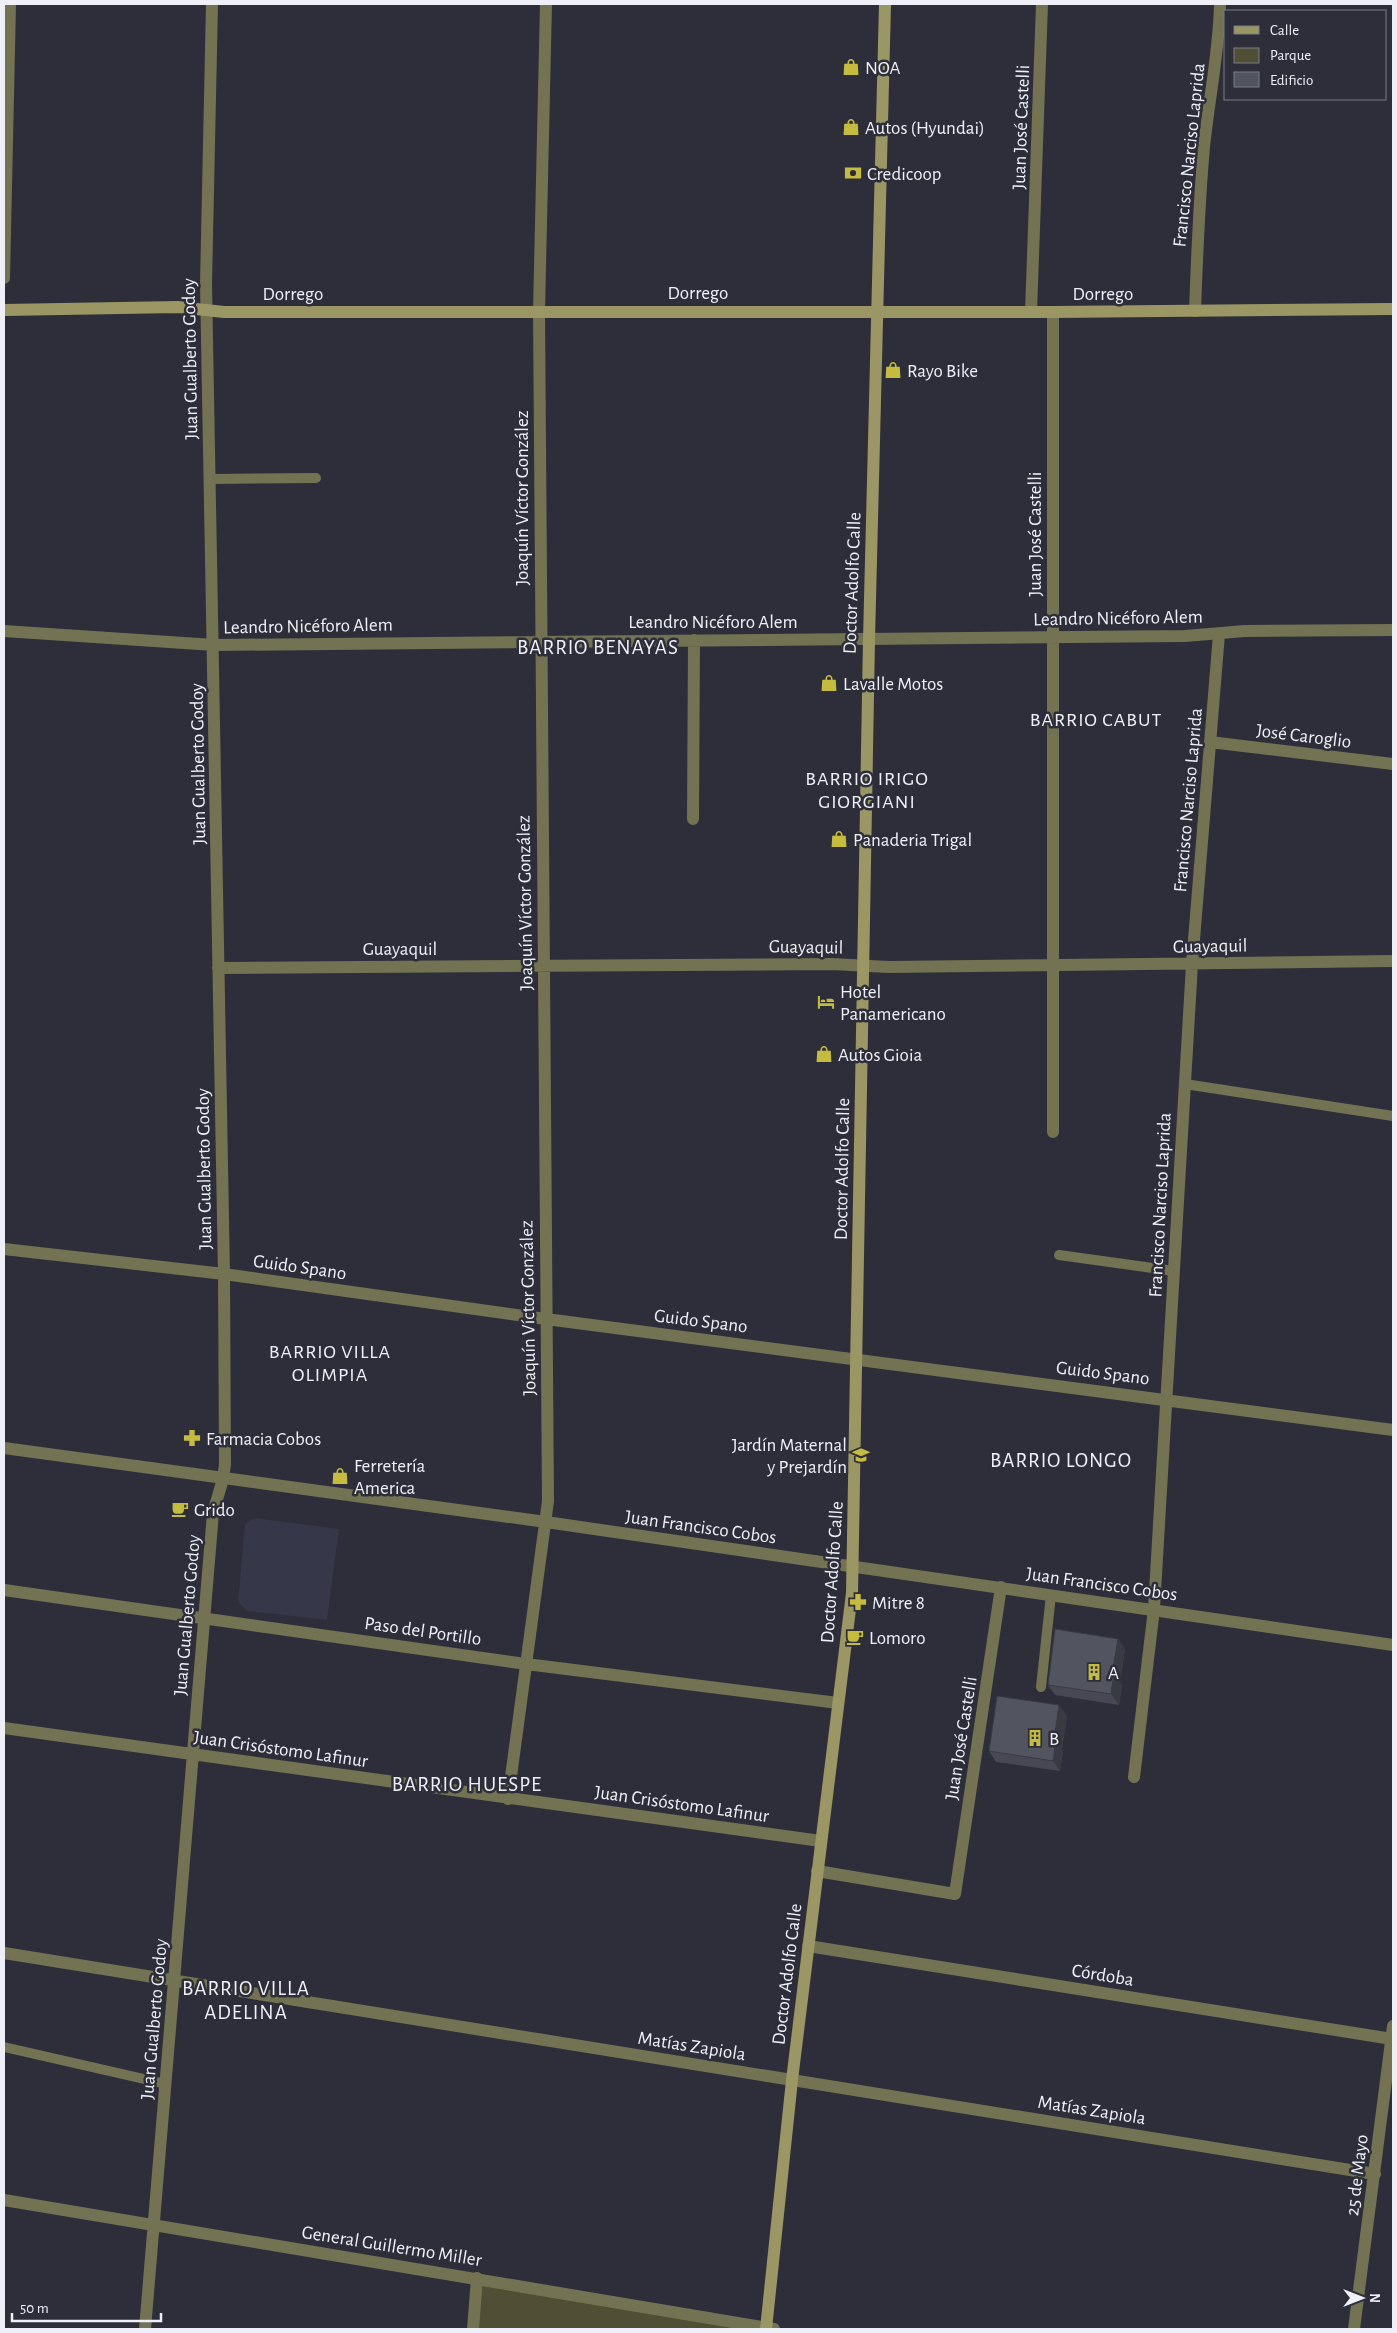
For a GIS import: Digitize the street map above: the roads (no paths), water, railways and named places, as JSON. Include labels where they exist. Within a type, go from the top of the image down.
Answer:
[{"type":"main road","name":"Doctor Adolfo Calle","points":[[769,2329],[792,2080],[853,1566],[868,639],[885,4]]},
{"type":"main road","name":"Dorrego","points":[[4,310],[178,307],[224,312],[1053,312],[1393,309]]},
{"type":"street","points":[[4,278],[10,4]]},
{"type":"street","name":"Juan Gualberto Godoy","points":[[146,2329],[213,1513],[223,1479],[225,1446],[224,1274],[207,310],[212,4]]},
{"type":"street","name":"Joaquín Víctor González","points":[[508,1799],[548,1501],[539,311],[546,4]]},
{"type":"street","name":"Juan José Castelli","points":[[1031,312],[1039,140],[1042,4]]},
{"type":"street","name":"Francisco Narciso Laprida","points":[[1195,311],[1198,228],[1204,146],[1219,38],[1220,4]]},
{"type":"street","name":"Juan José Castelli","points":[[1053,312],[1053,1132]]},
{"type":"street","name":"Leandro Nicéforo Alem","points":[[4,631],[214,644],[1185,636],[1245,631],[1393,630]]},
{"type":"street","name":"Francisco Narciso Laprida","points":[[1134,1777],[1154,1609],[1192,964],[1219,634]]},
{"type":"street","points":[[693,819],[694,640]]},
{"type":"street","name":"José Caroglio","points":[[1210,742],[1393,764]]},
{"type":"street","name":"Guayaquil","points":[[218,968],[832,964],[863,966],[1053,966],[1393,961]]},
{"type":"street","name":"Guido Spano","points":[[4,1249],[224,1274],[546,1319],[1393,1430]]},
{"type":"street","name":"Juan Francisco Cobos","points":[[4,1448],[546,1522],[1393,1645]]},
{"type":"street","name":"Juan José Castelli","points":[[817,1871],[955,1894],[1001,1588]]},
{"type":"street","name":"Paso del Portillo","points":[[4,1590],[526,1664],[838,1703]]},
{"type":"street","name":"Juan Crisóstomo Lafinur","points":[[4,1728],[821,1841]]},
{"type":"street","name":"Córdoba","points":[[808,1946],[1392,2039]]},
{"type":"street","name":"Matías Zapiola","points":[[4,1952],[1375,2174]]},
{"type":"street","name":"25 de Mayo","points":[[1354,2329],[1393,2026]]},
{"type":"street","name":"General Guillermo Miller","points":[[4,2200],[477,2278],[769,2329]]},
{"type":"street","points":[[473,2329],[477,2278]]},
{"type":"lane","points":[[211,479],[316,478]]},
{"type":"lane","points":[[1185,1084],[1393,1116]]},
{"type":"lane","points":[[1059,1255],[1174,1271]]},
{"type":"lane","points":[[1041,1687],[1052,1595]]},
{"type":"lane","points":[[4,2047],[166,2084]]},
{"type":"place","name":"NOA","points":[[851,67]]},
{"type":"place","name":"Autos (Hyundai)","points":[[851,127]]},
{"type":"place","name":"Credicoop","points":[[853,173]]},
{"type":"place","name":"Rayo Bike","points":[[893,370]]},
{"type":"place","name":"Lavalle Motos","points":[[829,683]]},
{"type":"place","name":"Panaderia Trigal","points":[[839,839]]},
{"type":"place","name":"Hotel Panamericano","points":[[826,1002]]},
{"type":"place","name":"Autos Gioia","points":[[824,1054]]},
{"type":"place","name":"Farmacia Cobos","points":[[192,1438]]},
{"type":"place","name":"Jardín Maternal y Prejardín","points":[[861,1455]]},
{"type":"place","name":"Ferretería America","points":[[340,1476]]},
{"type":"place","name":"Grido","points":[[180,1509]]},
{"type":"place","name":"Mitre 8","points":[[858,1602]]},
{"type":"place","name":"Lomoro","points":[[855,1637]]},
{"type":"place","name":"A","points":[[1094,1672]]},
{"type":"place","name":"B","points":[[1035,1738]]},
{"type":"district","name":"BARRIO BENAYAS","points":[[598,647]]},
{"type":"district","name":"BARRIO CABUT","points":[[1096,719]]},
{"type":"district","name":"BARRIO IRIGO GIORGIANI","points":[[867,790]]},
{"type":"district","name":"BARRIO VILLA OLIMPIA","points":[[330,1362]]},
{"type":"district","name":"BARRIO LONGO","points":[[1061,1460]]},
{"type":"district","name":"BARRIO HUESPE","points":[[467,1784]]},
{"type":"district","name":"BARRIO VILLA ADELINA","points":[[246,2000]]}]
